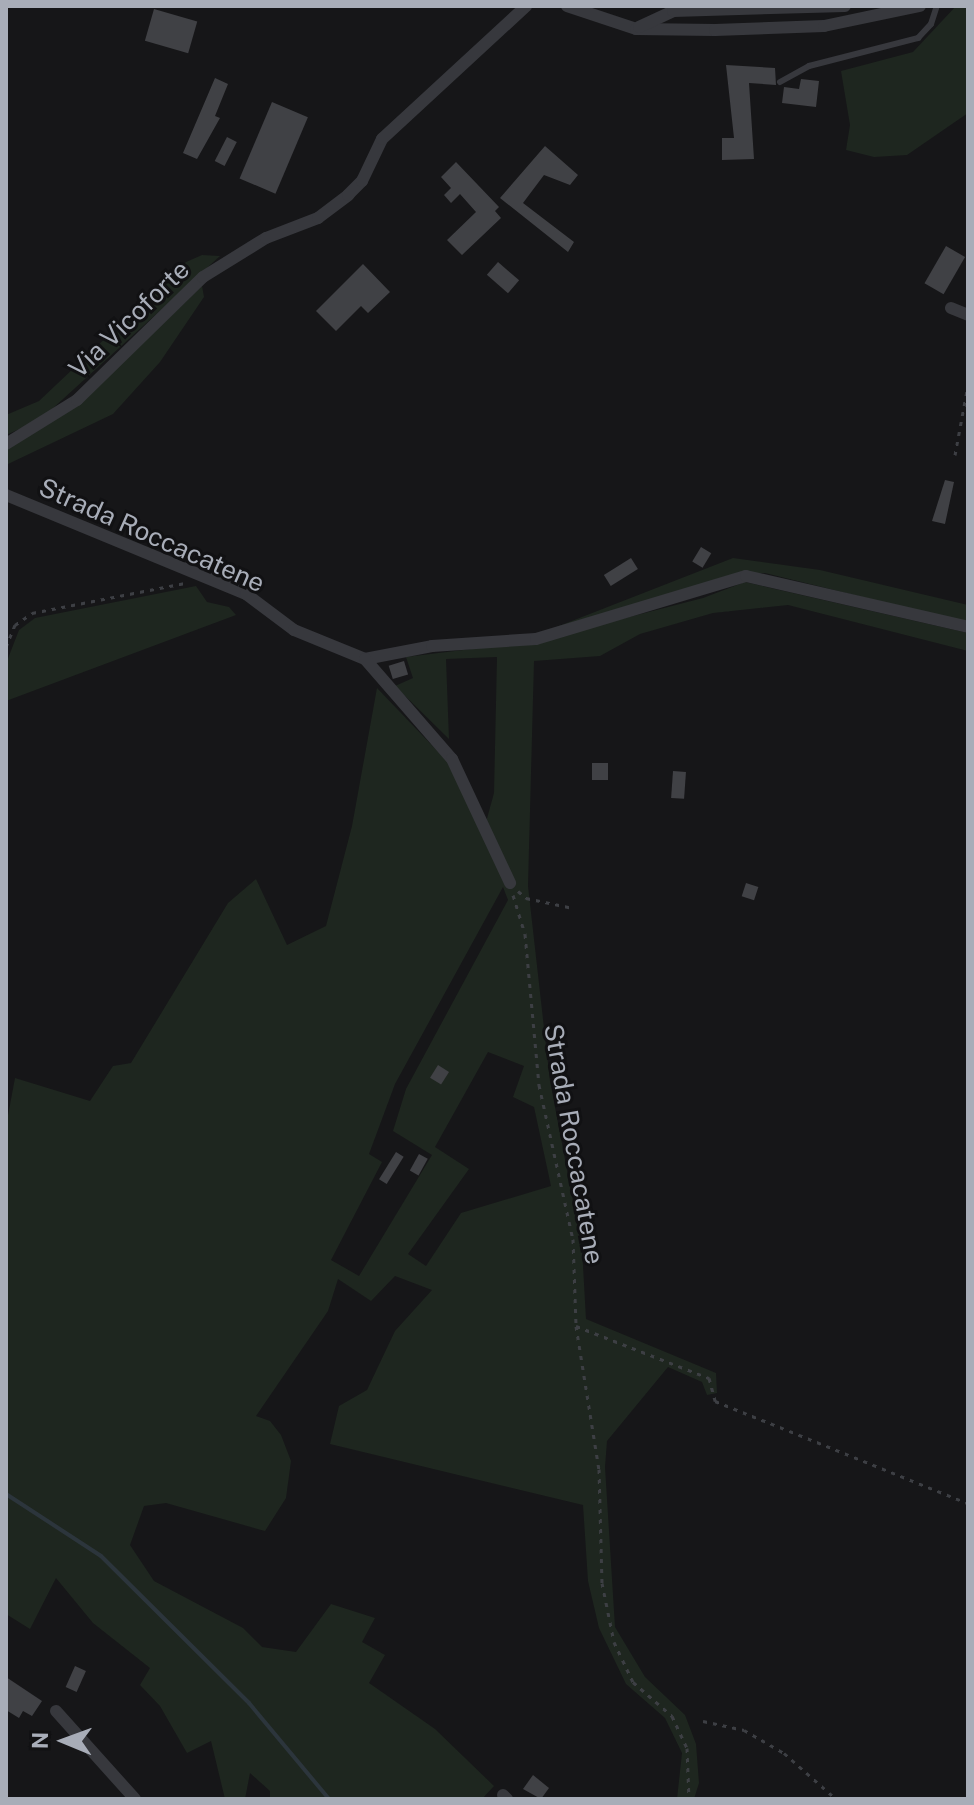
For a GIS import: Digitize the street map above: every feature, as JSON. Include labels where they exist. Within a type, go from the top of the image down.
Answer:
[{"type":"street","name":"Via Vicoforte","points":[[6,444],[77,400],[203,277],[266,238],[318,218],[348,195],[362,181],[382,139],[526,6]]},
{"type":"street","points":[[567,6],[636,29],[824,26],[920,6]]},
{"type":"street","points":[[636,29],[673,11],[845,6]]},
{"type":"street","points":[[951,308],[968,315]]},
{"type":"street","name":"Strada Roccacatene","points":[[6,495],[246,594],[294,630],[365,659],[452,759],[510,883]]},
{"type":"street","points":[[365,659],[432,646],[536,639],[746,576],[968,627]]},
{"type":"street","points":[[56,1711],[135,1799]]},
{"type":"lane","points":[[780,82],[809,66],[918,38],[931,24],[937,6]]},
{"type":"path","points":[[955,455],[968,385]]},
{"type":"path","points":[[6,647],[15,625],[32,613],[204,579]]},
{"type":"path","points":[[510,883],[526,898],[573,908]]},
{"type":"path","name":"Strada Roccacatene","points":[[510,883],[525,934],[539,1085],[573,1239],[576,1326],[599,1469],[602,1583],[614,1642],[633,1682],[677,1727],[687,1748],[689,1799]]},
{"type":"path","points":[[576,1326],[709,1378],[715,1401],[968,1503]]},
{"type":"path","points":[[703,1721],[744,1730],[784,1753],[836,1799]]},
{"type":"shaded area","points":[[956,6],[968,6],[968,113],[907,155],[874,157],[846,150],[850,125],[841,71],[913,52]]},
{"type":"shaded area","points":[[202,255],[220,256],[40,420],[6,435],[6,415],[39,401],[186,262]]},
{"type":"shaded area","points":[[202,286],[204,297],[160,362],[113,414],[6,465],[6,449],[79,405]]},
{"type":"shaded area","points":[[733,558],[820,570],[968,605],[968,623],[765,573],[742,574],[541,633]]},
{"type":"shaded area","points":[[745,582],[968,633],[968,651],[788,605],[713,613],[640,634],[600,656],[534,661],[528,886],[550,1081],[582,1248],[586,1319],[716,1373],[717,1393],[707,1395],[702,1382],[668,1367],[607,1441],[605,1467],[615,1627],[645,1677],[685,1715],[696,1744],[699,1783],[694,1799],[677,1799],[682,1753],[665,1718],[626,1684],[599,1628],[588,1581],[583,1505],[330,1444],[339,1406],[367,1390],[395,1331],[432,1290],[395,1276],[371,1301],[338,1279],[328,1311],[256,1416],[270,1421],[281,1435],[291,1461],[286,1498],[265,1531],[166,1503],[144,1506],[130,1545],[154,1581],[243,1628],[262,1647],[296,1652],[331,1604],[375,1618],[362,1642],[385,1655],[369,1683],[435,1729],[494,1786],[482,1799],[270,1799],[270,1791],[250,1773],[245,1799],[225,1799],[211,1741],[187,1753],[160,1706],[140,1685],[150,1668],[93,1623],[56,1578],[30,1629],[6,1614],[6,1126],[15,1078],[90,1101],[113,1066],[131,1063],[228,903],[256,879],[287,945],[326,926],[352,826],[377,688],[446,760],[483,833],[494,793],[497,657],[446,659],[449,739],[395,686],[413,678],[406,657],[536,641],[703,598]],"holes":[[[503,887],[508,900],[406,1089],[393,1131],[432,1155],[359,1276],[331,1260],[382,1162],[369,1154],[395,1084]],[[488,1052],[524,1066],[513,1097],[534,1107],[551,1186],[461,1213],[426,1266],[408,1254],[469,1169],[435,1147]]]},
{"type":"shaded area","points":[[196,586],[207,602],[229,607],[236,615],[6,701],[7,661],[19,630],[35,618]]},
{"type":"building","points":[[154,9],[197,21],[188,53],[145,41]]},
{"type":"building","points":[[726,65],[775,68],[776,85],[749,83],[754,159],[722,160],[722,138],[734,138]]},
{"type":"building","points":[[215,78],[228,84],[215,116],[220,118],[197,159],[183,153]]},
{"type":"building","points":[[801,79],[819,81],[816,107],[782,103],[784,87],[799,89]]},
{"type":"building","points":[[272,102],[308,117],[275,194],[240,178]]},
{"type":"building","points":[[227,137],[237,142],[225,166],[215,161]]},
{"type":"building","points":[[545,146],[578,175],[570,185],[544,175],[523,203],[574,242],[568,252],[500,198]]},
{"type":"building","points":[[456,162],[499,207],[495,211],[501,218],[462,255],[447,240],[476,212],[460,194],[451,203],[444,195],[451,188],[441,177]]},
{"type":"building","points":[[946,246],[965,257],[944,294],[924,283]]},
{"type":"building","points":[[498,262],[519,280],[508,293],[487,275]]},
{"type":"building","points":[[363,264],[390,292],[368,313],[361,306],[336,331],[316,311]]},
{"type":"building","points":[[945,480],[954,482],[945,524],[932,521]]},
{"type":"building","points":[[701,547],[711,553],[703,568],[692,562]]},
{"type":"building","points":[[631,558],[638,569],[611,586],[604,575]]},
{"type":"building","points":[[404,661],[408,674],[393,679],[389,666]]},
{"type":"building","points":[[592,763],[608,763],[608,780],[592,780]]},
{"type":"building","points":[[673,771],[686,772],[684,799],[671,798]]},
{"type":"building","points":[[746,883],[758,887],[754,900],[742,896]]},
{"type":"building","points":[[438,1065],[449,1072],[441,1085],[430,1078]]},
{"type":"building","points":[[396,1152],[404,1157],[387,1184],[379,1179]]},
{"type":"building","points":[[419,1154],[428,1159],[419,1175],[410,1171]]},
{"type":"building","points":[[75,1666],[86,1671],[77,1692],[66,1687]]},
{"type":"building","points":[[6,1677],[42,1701],[32,1716],[23,1711],[19,1718],[6,1710]]},
{"type":"building","points":[[533,1775],[549,1788],[541,1799],[523,1789]]},
{"type":"waterway","points":[[6,1494],[101,1556],[249,1703],[329,1799]]}]
